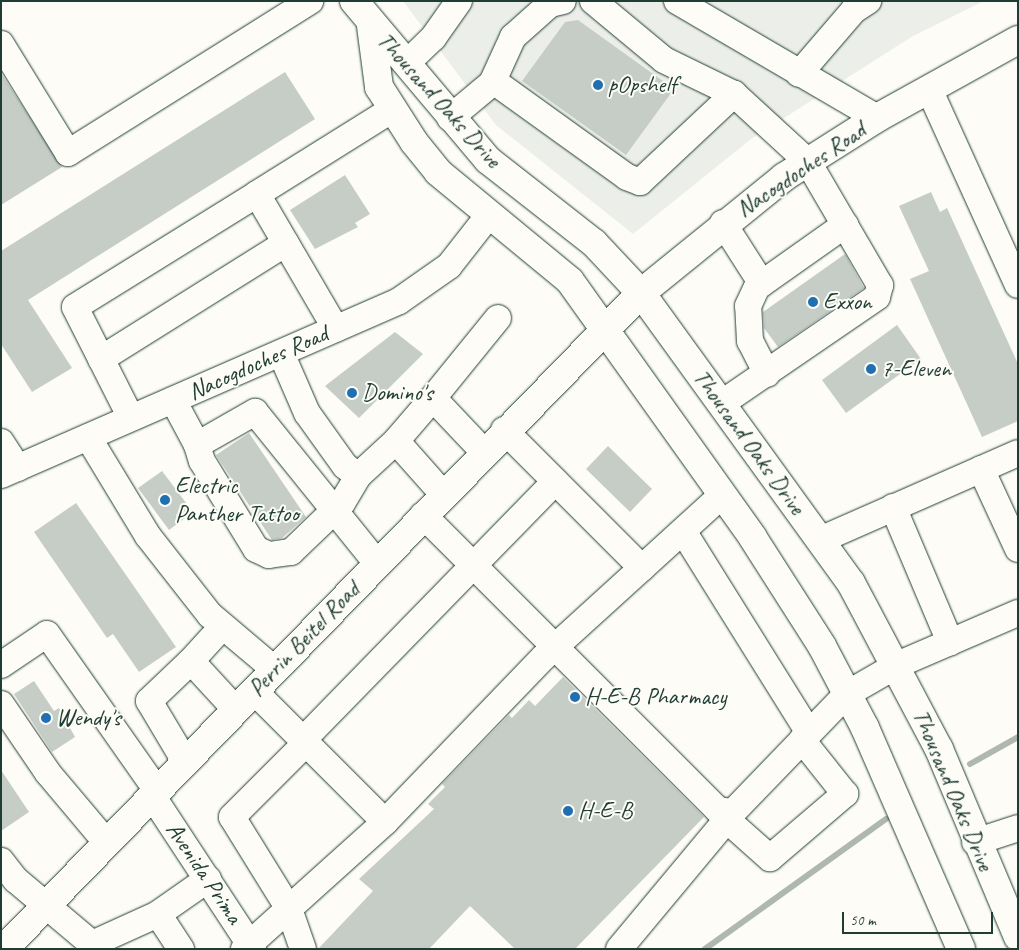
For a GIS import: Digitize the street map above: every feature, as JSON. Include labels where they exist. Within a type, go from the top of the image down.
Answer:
[{"type":"main road","name":"Thousand Oaks Drive","points":[[354,1],[371,26],[408,62],[450,118],[488,160],[594,243],[641,293],[851,583],[897,665],[939,749],[975,842],[1018,937]]},
{"type":"main road","name":"Thousand Oaks Drive","points":[[371,26],[379,87],[438,172],[570,282],[722,495],[822,646],[847,694],[961,949]]},
{"type":"main road","name":"Nacogdoches Road","points":[[604,328],[641,293],[723,224],[808,162],[877,118],[1018,40]]},
{"type":"main road","name":"Perrin Beitel Road","points":[[4,949],[604,328]]},
{"type":"street","points":[[450,118],[492,83],[513,37],[550,4],[563,1]]},
{"type":"street","points":[[593,1],[664,60],[734,94],[808,162],[880,285],[877,297],[721,404]]},
{"type":"street","points":[[677,1],[877,118]]},
{"type":"street","points":[[799,74],[854,10],[868,1]]},
{"type":"street","points":[[408,62],[433,38],[453,3]]},
{"type":"street","points":[[1,44],[68,153],[294,5]]},
{"type":"street","points":[[492,83],[634,182],[645,180],[734,94]]},
{"type":"street","points":[[929,89],[1018,285]]},
{"type":"street","points":[[131,418],[75,307],[393,109]]},
{"type":"street","points":[[257,194],[336,329]]},
{"type":"street","name":"Nacogdoches Road","points":[[10,471],[336,329],[429,284],[489,215]]},
{"type":"street","points":[[723,224],[762,284]]},
{"type":"street","points":[[767,374],[750,340],[748,306],[762,284],[845,225]]},
{"type":"street","points":[[101,359],[286,243]]},
{"type":"street","points":[[173,400],[197,445],[202,461],[256,549],[269,555],[291,552],[334,508],[358,476],[396,441],[498,318]]},
{"type":"street","points":[[281,353],[306,413],[345,466],[358,476]]},
{"type":"street","points":[[433,398],[484,452]]},
{"type":"street","points":[[197,445],[255,412],[377,563]]},
{"type":"street","points":[[504,430],[642,568]]},
{"type":"street","points":[[88,437],[148,536],[223,626],[275,670]]},
{"type":"street","points":[[396,441],[443,494]]},
{"type":"street","points":[[1,442],[10,471]]},
{"type":"street","points":[[820,540],[1018,452]]},
{"type":"street","points":[[981,468],[1018,549]]},
{"type":"street","points":[[303,949],[289,909],[232,817],[555,482]]},
{"type":"street","points":[[249,947],[385,822],[556,646],[722,495]]},
{"type":"street","points":[[893,507],[950,642]]},
{"type":"street","points":[[423,514],[718,810],[730,816],[770,858],[845,794],[806,737],[683,531]]},
{"type":"street","points":[[619,949],[730,816],[847,694],[897,665],[1018,613]]},
{"type":"street","points":[[186,762],[149,701],[191,661],[223,626]]},
{"type":"street","name":"Avenida Prima","points":[[1,665],[47,634],[155,794],[249,947]]},
{"type":"street","points":[[191,661],[305,742],[385,822]]},
{"type":"street","points":[[1,704],[48,773],[107,843]]},
{"type":"street","points":[[975,842],[1018,828]]},
{"type":"street","points":[[1,861],[92,947],[158,914],[208,879]]},
{"type":"street","points":[[158,914],[181,949]]},
{"type":"shaded area","points":[[403,1],[984,1],[913,36],[751,139],[633,234],[496,125]]},
{"type":"building","name":"pOpshelf","points":[[578,20],[674,89],[626,155],[522,81],[565,22]]},
{"type":"building","points":[[285,72],[315,119],[28,300],[72,368],[32,392],[1,344],[1,251]]},
{"type":"building","points":[[1,73],[62,167],[1,205]]},
{"type":"building","points":[[345,175],[370,214],[355,223],[358,227],[315,249],[290,210]]},
{"type":"building","points":[[931,192],[940,212],[947,208],[1018,364],[1018,421],[982,437],[910,279],[929,271],[899,206]]},
{"type":"building","name":"Exxon","points":[[845,254],[864,288],[778,347],[764,328],[763,312]]},
{"type":"building","name":"7-Eleven","points":[[897,325],[921,359],[846,413],[822,380]]},
{"type":"building","points":[[395,332],[423,354],[359,418],[325,386]]},
{"type":"building","points":[[249,433],[306,517],[282,538],[272,540],[216,455]]},
{"type":"building","points":[[608,446],[652,489],[630,512],[586,469]]},
{"type":"building","name":"Electric Panther Tattoo","points":[[162,471],[193,512],[169,530],[138,488]]},
{"type":"building","points":[[76,503],[176,647],[139,672],[113,634],[107,638],[34,532]]},
{"type":"building","name":"H-E-B","points":[[563,677],[704,817],[575,949],[515,949],[470,906],[429,949],[318,949],[373,891],[359,879],[434,809],[428,804],[445,787],[442,784],[509,715],[512,718],[529,700],[535,706]]},
{"type":"building","name":"Wendy's","points":[[34,681],[54,711],[59,708],[75,737],[52,752],[14,694]]},
{"type":"building","points":[[1,770],[29,812],[1,831]]},
{"type":"waterway","points":[[970,764],[1018,737]]},
{"type":"waterway","points":[[705,949],[886,819]]},
{"type":"place","name":"pOpshelf","points":[[598,85]]},
{"type":"place","name":"Exxon","points":[[813,302]]},
{"type":"place","name":"7-Eleven","points":[[871,369]]},
{"type":"place","name":"Domino's","points":[[352,393]]},
{"type":"place","name":"Electric Panther Tattoo","points":[[165,500]]},
{"type":"place","name":"H-E-B Pharmacy","points":[[575,697]]},
{"type":"place","name":"Wendy's","points":[[46,718]]},
{"type":"place","name":"H-E-B","points":[[568,811]]}]
